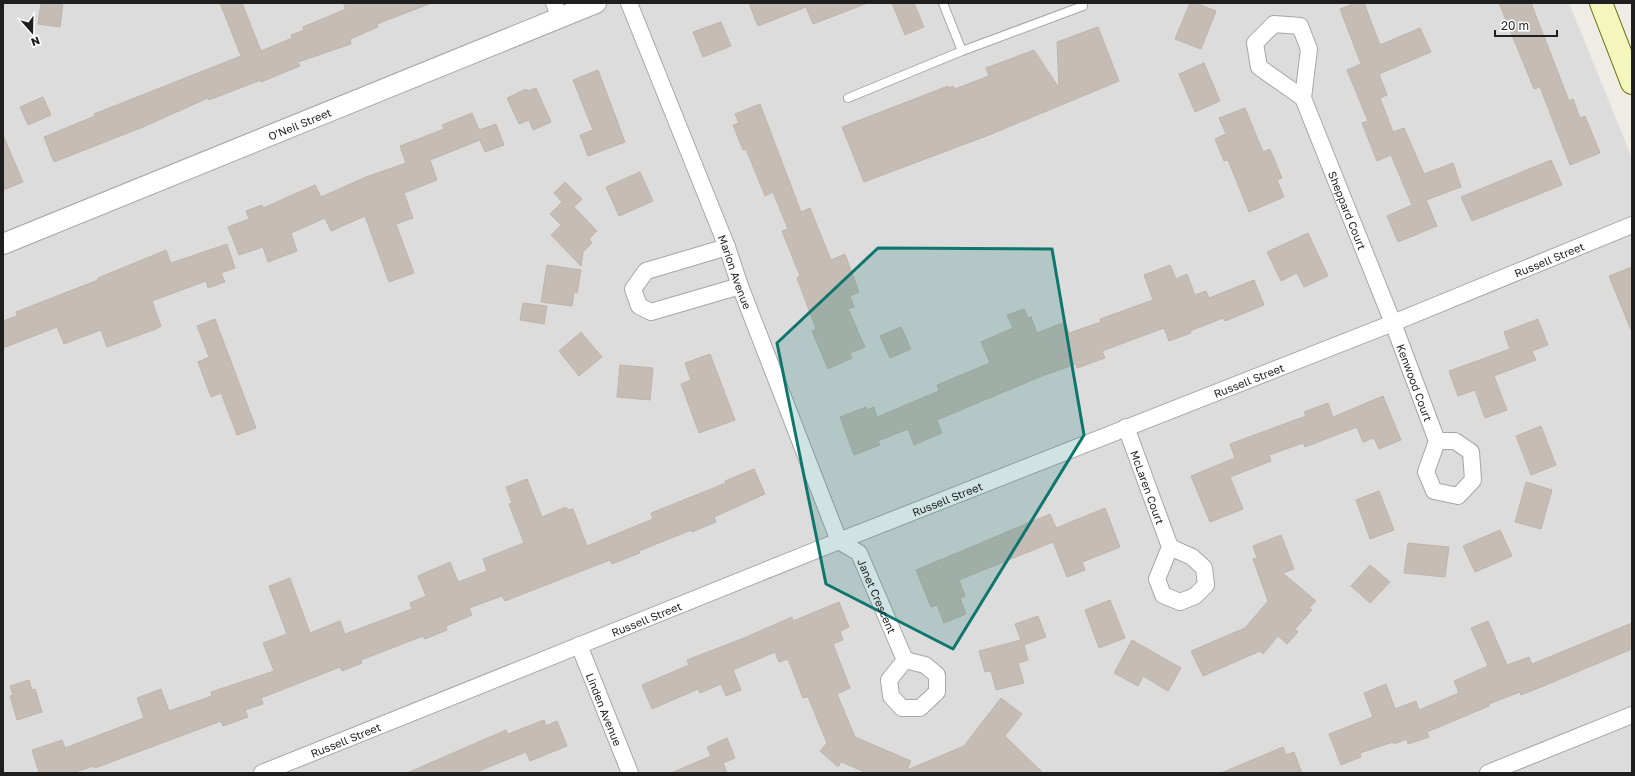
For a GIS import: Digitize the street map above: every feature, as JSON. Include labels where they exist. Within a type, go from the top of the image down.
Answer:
[{"type":"main road","points":[[1601,3],[1632,83]]},
{"type":"street","name":"O'Neil Street","points":[[3,244],[557,10],[596,3]]},
{"type":"street","name":"Marion Avenue","points":[[629,3],[727,247],[740,286],[839,540]]},
{"type":"street","name":"Sheppard Court","points":[[1304,98],[1259,67],[1255,44],[1274,24],[1300,26],[1309,49],[1304,98],[1393,323]]},
{"type":"street","name":"Russell Street","points":[[262,773],[839,540],[1393,323],[1632,225]]},
{"type":"street","points":[[727,247],[646,271],[633,289],[639,306],[650,312],[740,286]]},
{"type":"street","name":"Kenwood Court","points":[[1393,323],[1437,441]]},
{"type":"street","name":"McLaren Court","points":[[1126,427],[1170,547]]},
{"type":"street","name":"Janet Crescent","points":[[839,540],[859,552],[905,660]]},
{"type":"street","name":"Linden Avenue","points":[[579,645],[630,773]]},
{"type":"street","points":[[1488,773],[1632,715]]},
{"type":"lane","points":[[943,3],[962,51]]},
{"type":"lane","points":[[848,98],[962,51],[1083,6]]},
{"type":"highlighted area","points":[[878,248],[1052,249],[1084,435],[953,649],[826,584],[777,343]]},
{"type":"shaded area","points":[[3,3],[1569,3],[1632,158],[1632,773],[3,773]]},
{"type":"building","points":[[41,3],[63,3],[60,27],[38,24]]},
{"type":"building","points":[[220,3],[242,3],[261,51],[292,38],[291,35],[304,30],[303,27],[346,9],[343,3],[429,4],[377,24],[378,27],[350,39],[351,44],[298,62],[300,66],[261,82],[261,80],[209,100],[208,98],[143,127],[54,162],[44,137],[95,116],[94,114],[241,56]]},
{"type":"building","points":[[749,3],[865,4],[813,24],[806,7],[758,26]]},
{"type":"building","points":[[892,3],[914,3],[924,27],[905,35]]},
{"type":"building","points":[[1190,3],[1196,3],[1216,11],[1201,49],[1175,39]]},
{"type":"building","points":[[1356,3],[1364,3],[1380,45],[1420,28],[1431,52],[1379,74],[1387,95],[1380,98],[1393,132],[1404,128],[1424,174],[1453,163],[1461,187],[1426,200],[1437,226],[1398,242],[1387,216],[1412,205],[1391,155],[1377,161],[1362,123],[1368,121],[1347,70],[1361,64],[1340,9]]},
{"type":"building","points":[[1499,3],[1531,3],[1569,101],[1573,99],[1580,118],[1585,116],[1600,153],[1570,165],[1540,87],[1534,89]]},
{"type":"building","points":[[721,22],[731,46],[703,57],[693,32]]},
{"type":"building","points":[[1098,27],[1119,81],[989,135],[864,182],[842,127],[948,86],[949,88],[953,86],[955,89],[989,76],[986,68],[1034,50],[1059,88],[1057,42]]},
{"type":"building","points":[[1204,63],[1220,101],[1195,112],[1179,74]]},
{"type":"building","points":[[598,70],[625,142],[588,156],[580,135],[593,130],[573,80]]},
{"type":"building","points":[[536,88],[551,122],[533,130],[529,120],[519,124],[507,98],[526,89],[528,91]]},
{"type":"building","points":[[43,97],[51,115],[28,125],[20,107]]},
{"type":"building","points":[[760,104],[801,212],[810,208],[831,260],[845,254],[859,292],[850,296],[854,307],[848,309],[865,347],[850,353],[852,358],[828,369],[812,331],[816,329],[797,278],[800,276],[782,231],[788,229],[773,192],[765,196],[746,149],[743,150],[733,125],[739,123],[735,114]]},
{"type":"building","points":[[1245,108],[1263,152],[1270,149],[1282,178],[1277,180],[1284,197],[1249,212],[1228,160],[1224,161],[1215,139],[1226,134],[1219,118]]},
{"type":"building","points":[[472,113],[479,130],[496,124],[504,145],[485,152],[480,140],[430,160],[437,180],[404,193],[413,218],[396,224],[414,273],[389,282],[365,216],[331,231],[325,218],[291,233],[297,251],[268,262],[263,247],[239,255],[228,227],[249,219],[246,211],[262,205],[263,208],[315,185],[321,197],[366,177],[406,163],[400,146],[444,129],[442,125]]},
{"type":"building","points":[[3,135],[23,182],[3,190]]},
{"type":"building","points":[[1551,160],[1562,185],[1472,221],[1461,197]]},
{"type":"building","points":[[640,172],[653,201],[619,216],[606,187]]},
{"type":"building","points":[[565,182],[582,199],[574,207],[597,231],[589,239],[592,243],[583,252],[581,266],[551,235],[561,225],[550,214],[562,202],[554,193]]},
{"type":"building","points":[[1308,233],[1328,276],[1304,287],[1297,273],[1281,281],[1267,252]]},
{"type":"building","points":[[227,244],[235,268],[221,273],[225,282],[208,288],[206,281],[152,301],[161,326],[156,329],[107,347],[101,330],[64,344],[57,327],[3,348],[3,321],[17,316],[16,312],[98,280],[98,278],[166,250],[171,263]]},
{"type":"building","points":[[547,265],[581,270],[577,293],[574,292],[572,306],[541,302]]},
{"type":"building","points":[[1170,265],[1176,279],[1187,274],[1195,295],[1206,291],[1209,298],[1254,280],[1264,305],[1225,321],[1223,318],[1190,331],[1191,333],[1169,341],[1164,328],[1102,351],[1105,358],[1077,368],[1076,364],[1042,376],[937,420],[942,433],[914,445],[908,429],[878,441],[880,445],[854,455],[840,417],[866,407],[867,410],[874,407],[877,417],[939,391],[937,385],[990,363],[981,342],[1013,328],[1007,315],[1024,309],[1028,318],[1031,317],[1037,333],[1065,322],[1069,333],[1101,322],[1100,319],[1153,300],[1144,275]]},
{"type":"building","points":[[1632,267],[1632,330],[1631,330],[1609,276]]},
{"type":"building","points":[[523,303],[547,306],[544,324],[520,320]]},
{"type":"building","points":[[215,319],[256,428],[237,435],[221,393],[211,397],[198,362],[209,357],[197,326]]},
{"type":"building","points":[[1538,319],[1548,345],[1532,351],[1536,360],[1494,376],[1507,410],[1485,418],[1475,390],[1458,396],[1449,371],[1510,349],[1504,332]]},
{"type":"building","points":[[901,327],[911,349],[890,358],[880,336]]},
{"type":"building","points":[[581,332],[602,357],[579,376],[559,351]]},
{"type":"building","points":[[710,354],[735,420],[699,433],[681,384],[691,380],[685,363]]},
{"type":"building","points":[[620,365],[653,368],[650,400],[617,397]]},
{"type":"building","points":[[1383,396],[1401,440],[1379,449],[1374,438],[1363,442],[1357,427],[1305,447],[1303,443],[1269,455],[1271,461],[1230,477],[1243,509],[1210,522],[1191,476],[1235,458],[1230,444],[1306,416],[1304,412],[1328,403],[1333,417]]},
{"type":"building","points":[[1541,426],[1556,465],[1531,475],[1516,436]]},
{"type":"building","points":[[754,469],[765,494],[714,517],[716,522],[692,532],[691,530],[639,551],[640,553],[612,564],[610,560],[505,601],[502,596],[469,608],[472,615],[446,626],[447,630],[425,639],[423,636],[361,660],[362,663],[342,671],[340,667],[261,698],[263,704],[245,710],[248,717],[223,726],[221,721],[95,768],[94,766],[72,773],[39,773],[32,750],[62,740],[65,748],[144,718],[137,698],[161,689],[169,711],[212,696],[211,692],[274,671],[263,643],[287,634],[269,586],[290,578],[310,633],[340,621],[345,634],[412,609],[410,603],[426,596],[418,576],[450,562],[458,582],[487,571],[483,559],[524,543],[509,504],[512,503],[506,487],[527,479],[542,517],[566,507],[568,510],[573,509],[587,546],[653,519],[651,513],[726,483],[725,481]]},
{"type":"building","points":[[1526,482],[1552,490],[1541,529],[1515,522]]},
{"type":"building","points":[[1379,491],[1394,530],[1370,539],[1356,500]]},
{"type":"building","points":[[1105,508],[1120,547],[1082,562],[1085,570],[1067,577],[1053,542],[959,580],[965,596],[960,598],[966,614],[944,623],[937,605],[931,607],[916,570],[1050,514],[1056,528]]},
{"type":"building","points":[[1500,530],[1512,556],[1475,572],[1463,546]]},
{"type":"building","points":[[1281,535],[1294,569],[1283,573],[1316,601],[1309,608],[1312,610],[1295,629],[1298,632],[1287,644],[1278,636],[1263,654],[1260,651],[1203,676],[1191,651],[1245,628],[1268,601],[1253,559],[1257,558],[1253,546]]},
{"type":"building","points":[[1408,543],[1449,547],[1445,577],[1404,573]]},
{"type":"building","points":[[1370,565],[1390,582],[1370,603],[1351,586]]},
{"type":"building","points":[[1110,600],[1125,638],[1099,648],[1085,610]]},
{"type":"building","points":[[839,602],[849,627],[840,631],[843,640],[833,644],[850,688],[837,694],[855,737],[911,761],[907,770],[964,746],[1001,698],[1022,714],[1005,736],[1043,773],[867,773],[841,762],[838,767],[820,751],[827,743],[808,697],[803,698],[788,659],[779,662],[775,652],[733,670],[741,690],[726,696],[721,684],[700,693],[698,689],[652,709],[642,685],[689,665],[687,660],[744,638],[792,617],[793,621]]},
{"type":"building","points":[[1038,616],[1046,637],[1024,645],[1028,660],[1018,663],[1024,683],[996,690],[991,671],[985,672],[979,651],[1021,640],[1015,624]]},
{"type":"building","points":[[1488,621],[1507,665],[1529,657],[1532,664],[1632,623],[1632,649],[1521,695],[1520,692],[1489,704],[1489,706],[1427,732],[1429,737],[1408,744],[1407,739],[1394,744],[1393,742],[1360,753],[1361,757],[1341,765],[1329,734],[1373,717],[1364,693],[1386,684],[1395,709],[1416,701],[1419,710],[1459,693],[1454,681],[1488,666],[1471,628]]},
{"type":"building","points":[[1132,640],[1181,668],[1168,691],[1143,676],[1138,686],[1114,673]]},
{"type":"building","points":[[29,680],[32,690],[35,689],[42,712],[17,720],[10,696],[13,695],[10,686]]},
{"type":"building","points":[[544,720],[546,726],[557,721],[567,746],[530,761],[526,752],[474,773],[407,773],[506,730],[508,734]]},
{"type":"building","points":[[727,738],[735,758],[723,763],[727,773],[671,773],[711,756],[707,747]]},
{"type":"building","points":[[1283,747],[1286,755],[1294,752],[1302,773],[1221,773]]}]
